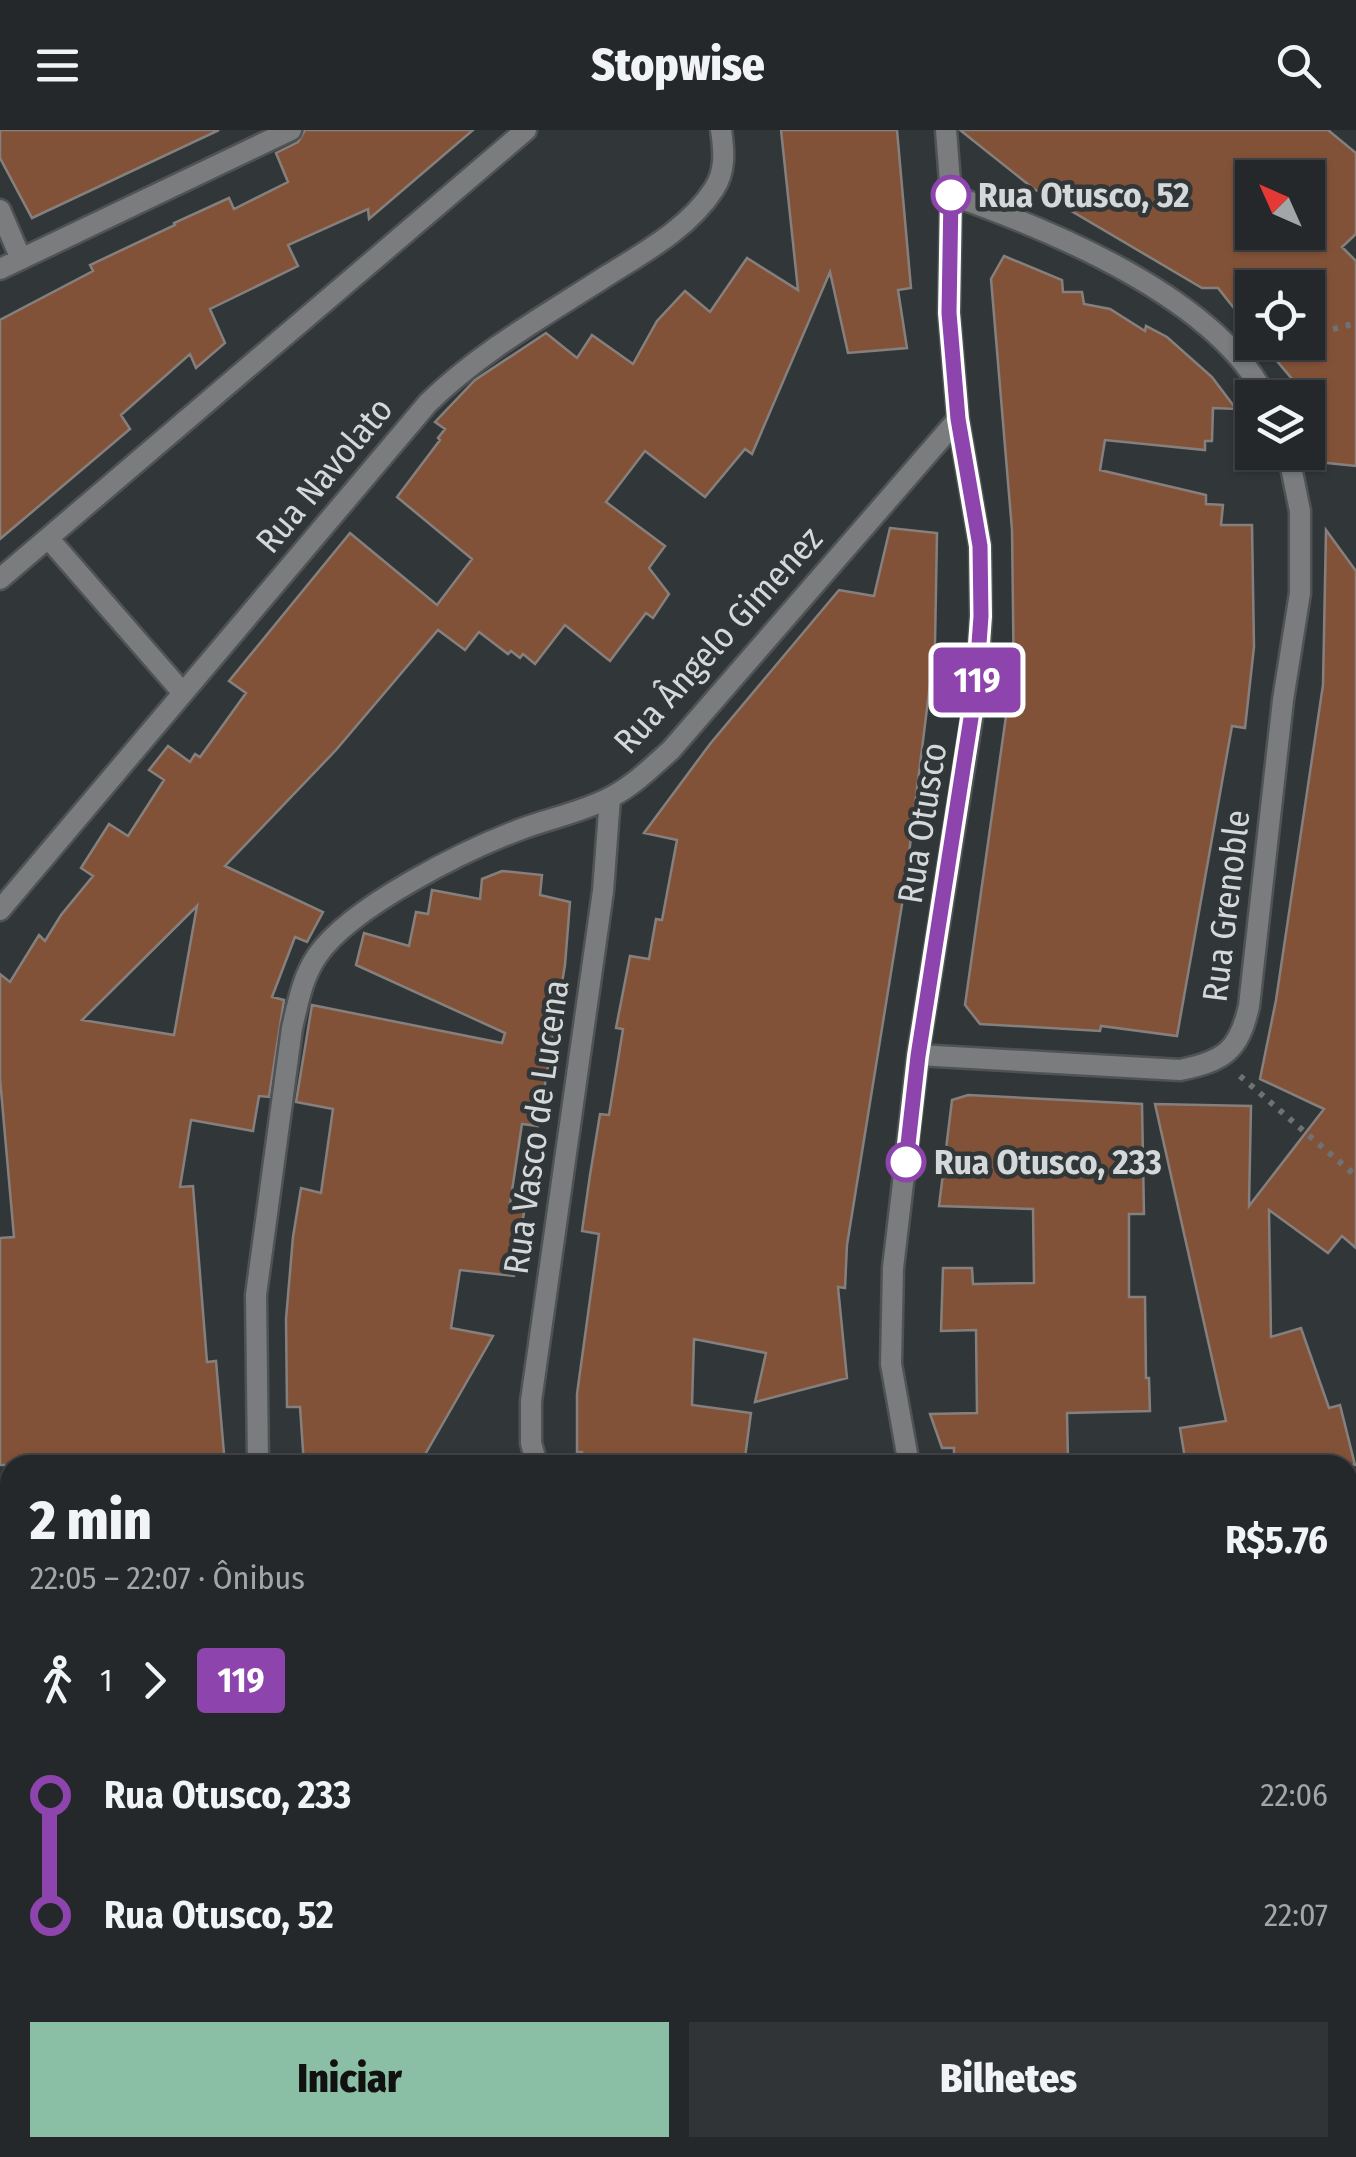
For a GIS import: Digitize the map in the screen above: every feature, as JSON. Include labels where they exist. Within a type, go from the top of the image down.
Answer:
[{"type":"street","points":[[0,269],[291,130]]},
{"type":"street","points":[[0,580],[526,130]]},
{"type":"street","name":"Rua Navolato","points":[[0,910],[398,436],[451,380],[654,246],[700,206],[716,186],[724,156],[720,130]]},
{"type":"street","name":"Rua Otusco","points":[[907,1455],[890,1364],[892,1268],[918,1056],[976,686],[981,616],[980,546],[958,419],[949,313],[951,195],[946,130]]},
{"type":"street","points":[[951,195],[1009,215],[1142,280],[1208,328],[1253,380]]},
{"type":"street","points":[[0,210],[21,259]]},
{"type":"street","name":"Rua Ângelo Gimenez","points":[[258,1455],[256,1295],[292,1028],[300,989],[318,954],[335,936],[439,865],[519,830],[610,798],[641,778],[671,750],[958,419]]},
{"type":"street","name":"Rua Grenoble","points":[[1220,1058],[1243,1032],[1249,1006],[1283,700],[1300,593],[1300,510],[1292,470]]},
{"type":"street","points":[[49,538],[182,694]]},
{"type":"street","name":"Rua Vasco de Lucena","points":[[535,1455],[531,1401],[603,891],[610,798]]},
{"type":"street","points":[[918,1056],[1153,1070],[1180,1070],[1220,1058]]},
{"type":"path","points":[[1325,331],[1356,322]]},
{"type":"path","points":[[1220,1058],[1356,1176]]},
{"type":"building","points":[[0,130],[219,130],[32,218],[0,158]]},
{"type":"building","points":[[305,130],[473,130],[369,219],[368,209],[288,245],[298,266],[210,309],[225,343],[196,368],[190,354],[121,415],[130,429],[0,539],[0,320],[93,271],[90,265],[174,223],[229,198],[234,209],[288,182],[276,153],[298,142]]},
{"type":"building","points":[[781,130],[897,130],[911,288],[898,290],[907,348],[848,353],[830,272],[752,454],[745,449],[705,497],[645,451],[606,502],[665,546],[649,568],[669,594],[653,618],[646,613],[610,661],[565,625],[535,664],[523,654],[520,658],[511,651],[508,654],[479,632],[465,650],[438,630],[336,750],[225,866],[323,912],[307,942],[295,937],[272,997],[284,1000],[269,1097],[259,1096],[253,1131],[191,1120],[180,1187],[193,1186],[207,1362],[216,1361],[224,1455],[0,1455],[0,1238],[14,1237],[0,1079],[0,974],[10,982],[39,935],[45,941],[93,876],[81,868],[109,824],[128,836],[164,780],[149,770],[168,746],[190,762],[195,754],[200,757],[246,693],[229,681],[350,533],[437,605],[472,559],[397,497],[440,440],[445,429],[435,422],[475,380],[546,333],[577,358],[592,335],[633,364],[657,321],[685,291],[710,312],[747,258],[798,290]],"holes":[[[197,906],[174,1035],[82,1020]]]},
{"type":"building","points":[[960,130],[1328,130],[1356,153],[1356,234],[1342,247],[1356,261],[1356,466],[1325,463],[1325,380],[1293,380],[1276,360],[1325,360],[1325,270],[1235,270],[1235,310],[1218,288],[1202,288],[1034,189]]},
{"type":"building","points":[[1004,256],[1062,280],[1063,292],[1082,292],[1084,304],[1110,309],[1145,331],[1146,326],[1167,337],[1212,377],[1235,408],[1213,408],[1212,441],[1205,441],[1205,450],[1105,440],[1100,470],[1206,495],[1206,504],[1223,505],[1221,525],[1252,525],[1254,647],[1245,728],[1232,726],[1177,1036],[1101,1026],[1100,1031],[980,1024],[965,1005],[1010,688],[1014,689],[1012,530],[991,279]]},
{"type":"building","points":[[890,528],[937,533],[935,644],[905,886],[847,1245],[845,1288],[838,1287],[847,1378],[755,1402],[766,1353],[694,1339],[692,1405],[751,1413],[745,1455],[582,1455],[577,1452],[577,1394],[599,1234],[582,1231],[590,1175],[600,1114],[609,1115],[623,1029],[616,1028],[630,956],[649,959],[656,919],[662,920],[677,840],[644,833],[710,744],[839,590],[874,596]]},
{"type":"building","points":[[1326,530],[1356,571],[1356,1248],[1342,1236],[1328,1253],[1269,1210],[1271,1337],[1301,1328],[1329,1408],[1340,1405],[1352,1455],[1184,1455],[1180,1428],[1226,1421],[1155,1104],[1251,1106],[1249,1206],[1324,1109],[1260,1079],[1276,1000],[1323,685]]},
{"type":"building","points":[[502,871],[542,875],[540,895],[570,902],[565,965],[538,1126],[522,1124],[510,1204],[525,1206],[514,1276],[460,1270],[451,1328],[493,1336],[425,1455],[303,1455],[300,1407],[287,1407],[286,1319],[293,1237],[301,1188],[321,1193],[333,1109],[296,1102],[312,1005],[502,1043],[505,1033],[356,965],[364,933],[409,946],[416,912],[428,914],[432,890],[480,899],[482,879]]},
{"type":"building","points":[[968,1095],[1142,1104],[1144,1214],[1129,1214],[1129,1297],[1145,1297],[1150,1411],[1067,1413],[1068,1455],[954,1455],[954,1448],[942,1448],[930,1414],[977,1413],[976,1330],[941,1331],[943,1268],[972,1268],[973,1284],[1034,1283],[1033,1209],[939,1206],[952,1100]]},
{"type":"bus line","name":"119","points":[[906,1162],[918,1056],[976,686],[981,616],[980,546],[958,419],[949,313],[951,195]]},
{"type":"place","name":"Rua Otusco, 52","points":[[951,195]]},
{"type":"place","name":"Rua Otusco, 233","points":[[906,1162]]}]
